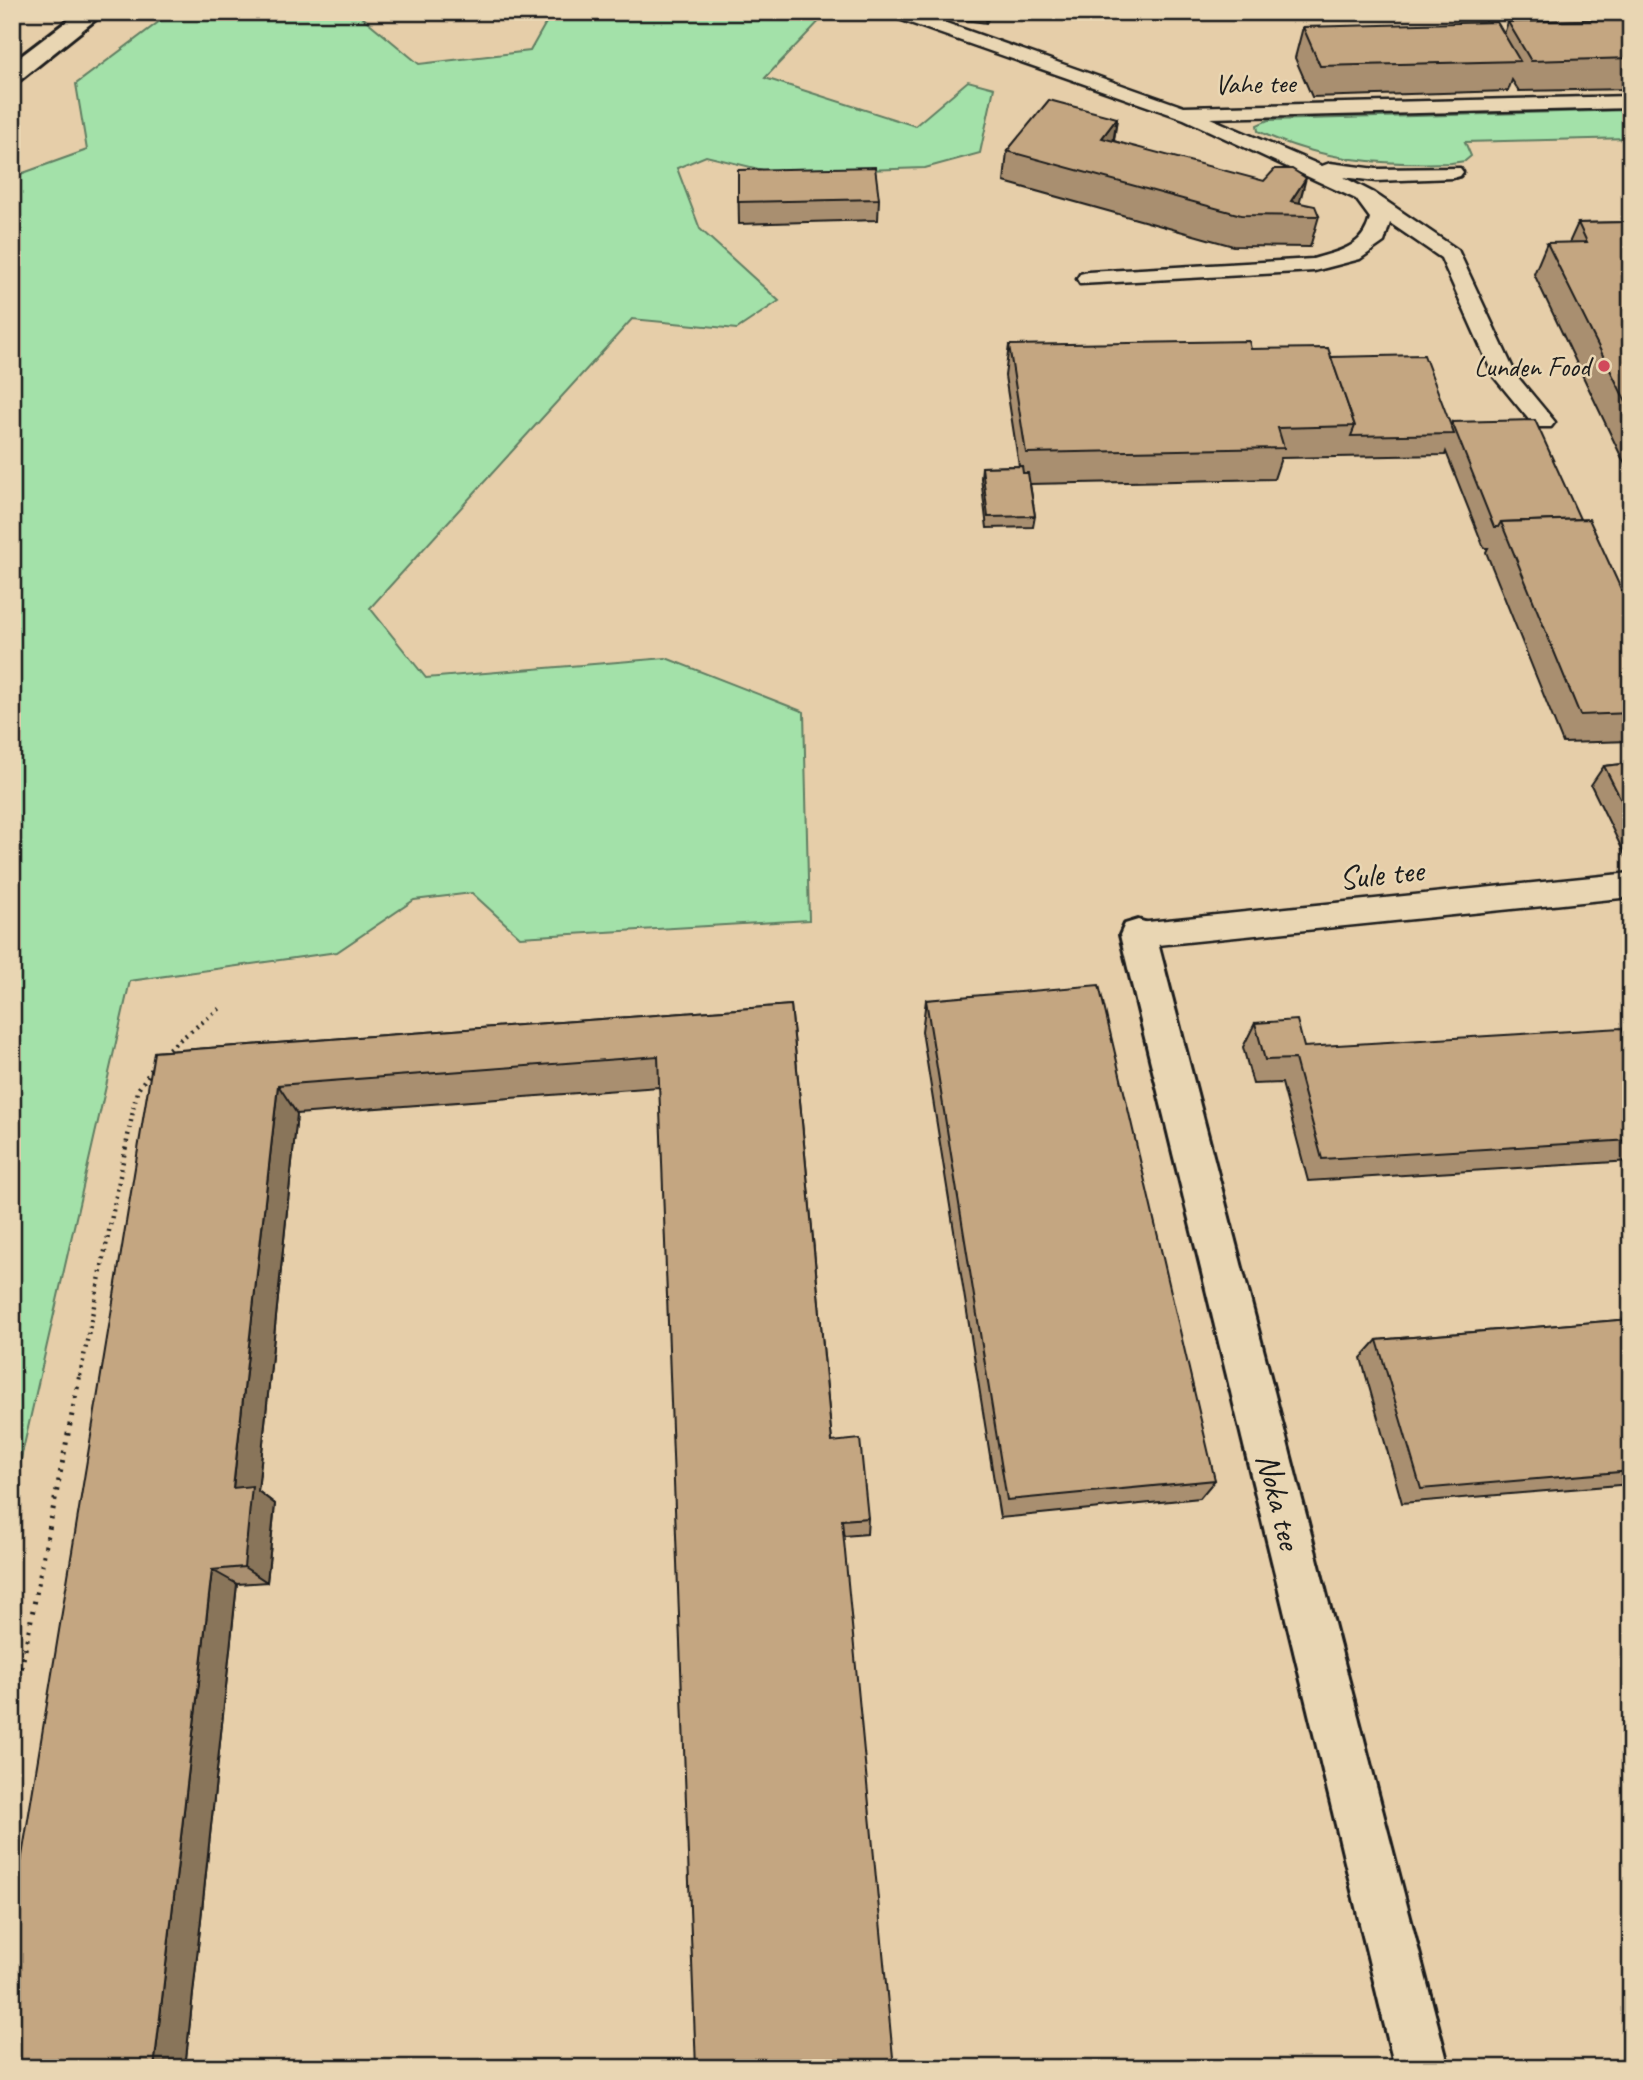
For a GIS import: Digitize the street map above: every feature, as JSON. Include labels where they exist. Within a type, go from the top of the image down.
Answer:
[{"type":"street","points":[[12,75],[94,12]]},
{"type":"street","name":"Noka tee","points":[[1138,935],[1422,2068]]},
{"type":"lane","name":"Vahe tee","points":[[897,12],[1182,113],[1631,102]]},
{"type":"lane","points":[[1182,113],[1308,167],[1363,195],[1450,255],[1506,377],[1543,422]]},
{"type":"lane","points":[[1308,167],[1376,175],[1453,172]]},
{"type":"lane","points":[[1088,279],[1314,265],[1352,254],[1376,237],[1381,218],[1363,195]]},
{"type":"lane","name":"Sule tee","points":[[1138,935],[1631,885]]},
{"type":"path","points":[[12,1714],[137,1091],[162,1054],[223,1006]]},
{"type":"green space","points":[[172,12],[356,12],[419,64],[530,51],[552,12],[824,12],[827,13],[765,78],[915,126],[968,81],[994,88],[980,153],[925,168],[775,173],[706,156],[677,168],[700,229],[779,301],[737,329],[632,319],[370,608],[426,678],[666,658],[804,712],[809,920],[520,937],[472,893],[414,900],[337,952],[130,981],[12,1498],[12,177],[87,150],[76,84]]},
{"type":"green space","points":[[1631,110],[1631,138],[1465,142],[1471,156],[1465,161],[1451,163],[1376,162],[1328,155],[1281,141],[1258,131],[1257,125],[1268,120]]},
{"type":"building","points":[[1631,19],[1631,58],[1531,61],[1508,22]]},
{"type":"building","points":[[1497,22],[1520,61],[1320,66],[1303,27]]},
{"type":"building","points":[[1049,100],[1117,118],[1102,138],[1264,181],[1275,169],[1292,169],[1306,178],[1291,201],[1315,206],[1319,216],[1241,215],[1007,151]]},
{"type":"building","points":[[875,167],[879,199],[738,202],[738,170]]},
{"type":"building","points":[[1631,222],[1631,412],[1547,243],[1587,242],[1578,223]]},
{"type":"building","points":[[1249,341],[1251,349],[1328,348],[1355,426],[1278,428],[1284,448],[1026,453],[1009,345]]},
{"type":"building","points":[[1424,355],[1454,434],[1351,436],[1355,426],[1331,357]]},
{"type":"building","points":[[1535,420],[1580,519],[1501,522],[1498,527],[1494,527],[1452,422]]},
{"type":"building","points":[[1022,466],[1023,473],[1028,473],[1035,516],[988,517],[982,467]]},
{"type":"building","points":[[1589,519],[1631,611],[1631,713],[1580,715],[1501,522]]},
{"type":"building","points":[[1631,763],[1631,819],[1604,766]]},
{"type":"building","points":[[1099,985],[1215,1480],[1007,1500],[926,1000]]},
{"type":"building","points":[[791,1005],[832,1442],[860,1439],[868,1518],[842,1520],[894,2068],[696,2068],[658,1056],[278,1085],[233,1488],[252,1486],[244,1567],[212,1570],[154,2068],[12,2068],[12,1917],[154,1052]]},
{"type":"building","points":[[1297,1020],[1304,1047],[1622,1028],[1631,1048],[1631,1140],[1322,1159],[1295,1059],[1265,1060],[1255,1023]]},
{"type":"building","points":[[1631,1319],[1631,1471],[1421,1489],[1377,1340]]},
{"type":"waterway","points":[[12,19],[22,12]]},
{"type":"place","name":"Lunden Food","points":[[1604,366]]}]
